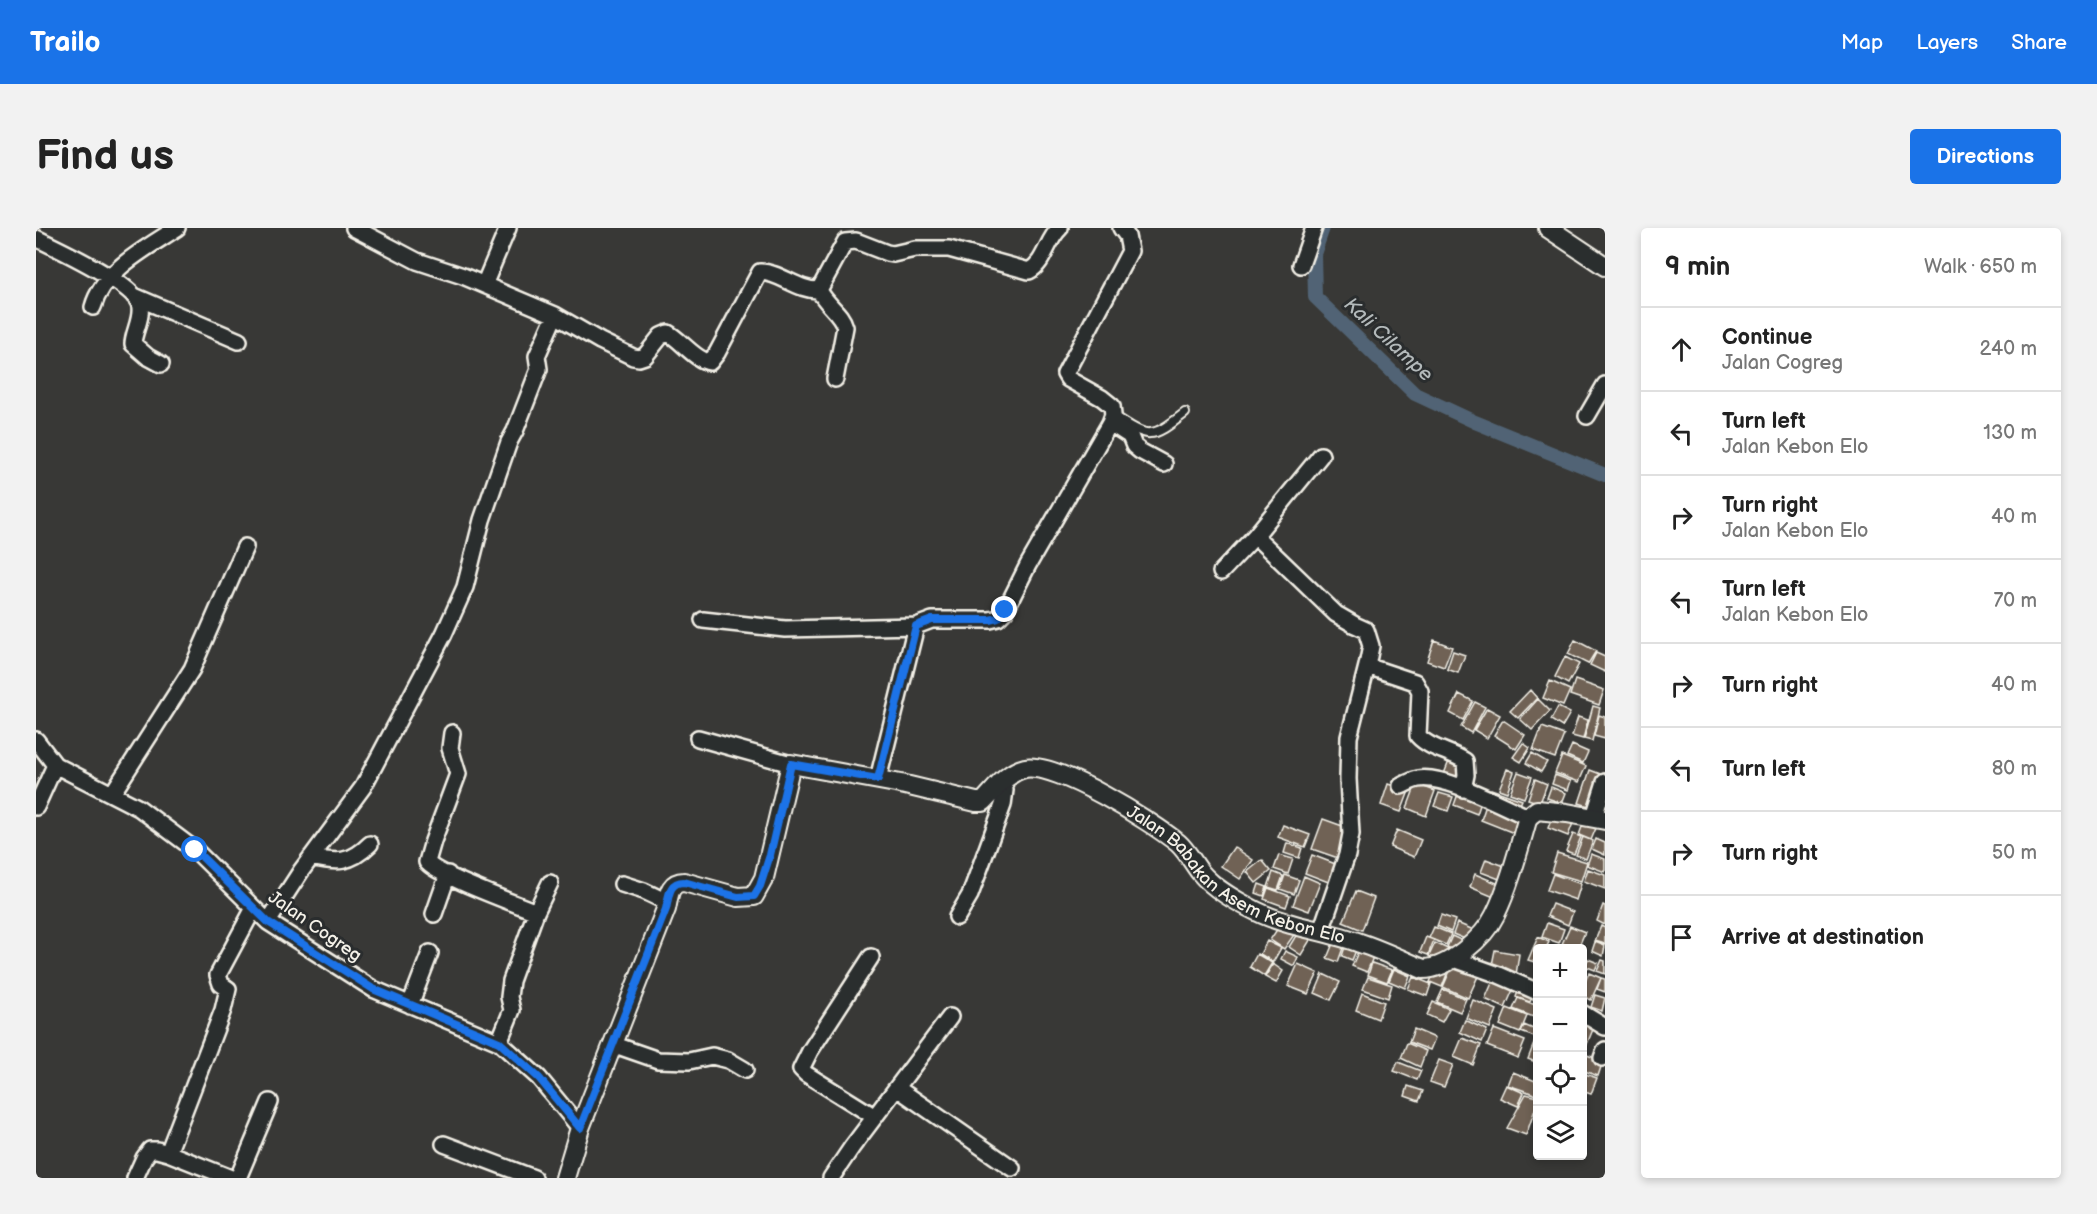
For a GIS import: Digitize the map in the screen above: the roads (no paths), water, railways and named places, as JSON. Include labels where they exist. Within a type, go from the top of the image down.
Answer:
[{"type":"street","points":[[93,307],[97,294],[110,278],[138,254],[177,228]]},
{"type":"street","points":[[484,285],[508,228]]},
{"type":"street","points":[[819,290],[839,251],[847,241],[856,241],[893,254],[915,249],[949,249],[1029,271],[1039,261],[1060,228]]},
{"type":"street","points":[[703,620],[785,629],[916,626],[932,620],[998,618],[1011,601],[1028,565],[1112,419],[1112,406],[1108,402],[1068,379],[1065,374],[1130,251],[1127,236],[1121,228]]},
{"type":"street","points":[[1301,266],[1314,228]]},
{"type":"street","points":[[1548,228],[1605,266]]},
{"type":"street","points":[[363,230],[417,261],[444,269],[555,315],[600,341],[639,358],[645,356],[661,336],[668,333],[701,359],[711,362],[760,272],[767,272],[802,287],[819,290]]},
{"type":"street","points":[[36,238],[110,278],[134,296],[239,341]]},
{"type":"street","points":[[819,290],[828,306],[843,320],[845,327],[835,379]]},
{"type":"street","points":[[134,296],[139,303],[140,311],[133,344],[148,357],[161,364]]},
{"type":"street","points":[[268,922],[311,857],[363,787],[417,686],[465,587],[482,520],[509,442],[538,369],[537,356],[555,315]]},
{"type":"street","points":[[1587,416],[1605,385]]},
{"type":"street","points":[[1112,419],[1130,436],[1134,446],[1164,464]]},
{"type":"street","points":[[1221,572],[1255,536],[1321,455]]},
{"type":"street","points":[[1255,536],[1336,614],[1366,630],[1371,646],[1349,737],[1348,779],[1351,834],[1347,855],[1321,931]]},
{"type":"street","points":[[112,794],[192,669],[245,547]]},
{"type":"street","points":[[878,779],[916,626]]},
{"type":"street","points":[[1367,666],[1415,682],[1420,691],[1418,736],[1464,761],[1466,776],[1464,789]]},
{"type":"street","points":[[452,733],[450,748],[458,774],[427,860],[432,868],[536,912]]},
{"type":"street","points":[[565,1178],[580,1128],[667,902],[669,891],[679,882],[738,897],[754,896],[758,892],[770,855],[791,764],[698,738]]},
{"type":"street","name":"Jalan Cogreg","points":[[36,740],[55,765],[139,808],[195,850],[268,922],[373,989],[499,1042],[539,1078],[580,1128]]},
{"type":"street","name":"Jalan Babakan Asem Kebon Elo","points":[[791,764],[878,779],[976,802],[983,802],[1001,783],[1027,768],[1061,776],[1084,785],[1132,812],[1180,845],[1201,873],[1232,898],[1278,921],[1360,943],[1423,969],[1434,969],[1454,959],[1480,936],[1495,917],[1528,817]]},
{"type":"street","points":[[36,807],[55,765]]},
{"type":"street","points":[[1401,786],[1419,779],[1443,782],[1528,817],[1537,810],[1600,819],[1605,782]]},
{"type":"street","points":[[957,917],[970,895],[1003,805],[1005,790],[1001,783]]},
{"type":"street","points":[[311,857],[338,862],[361,853],[370,844]]},
{"type":"street","points":[[434,914],[448,874]]},
{"type":"street","points":[[499,1042],[512,1010],[509,997],[511,981],[536,912],[550,883]]},
{"type":"street","points":[[622,884],[667,902]]},
{"type":"street","points":[[168,1153],[223,1010],[228,989],[221,984],[218,975],[254,908]]},
{"type":"street","points":[[410,1005],[430,953]]},
{"type":"street","points":[[871,957],[810,1051],[801,1069],[875,1117]]},
{"type":"street","points":[[1454,959],[1533,990]]},
{"type":"street","points":[[1587,1015],[1604,1024]]},
{"type":"street","points":[[831,1178],[950,1017]]},
{"type":"street","points":[[612,1044],[658,1060],[689,1060],[712,1056],[728,1060],[745,1070]]},
{"type":"street","points":[[897,1088],[1012,1168]]},
{"type":"street","points":[[238,1178],[270,1102]]},
{"type":"street","points":[[444,1144],[534,1178]]},
{"type":"street","points":[[135,1178],[150,1150],[168,1153],[231,1178]]},
{"type":"lane","points":[[1112,419],[1136,430],[1153,434],[1164,430],[1185,413]]},
{"type":"waterway","name":"Kali Cilampe","points":[[1323,228],[1314,254],[1315,297],[1415,394],[1475,422],[1605,475]]}]
